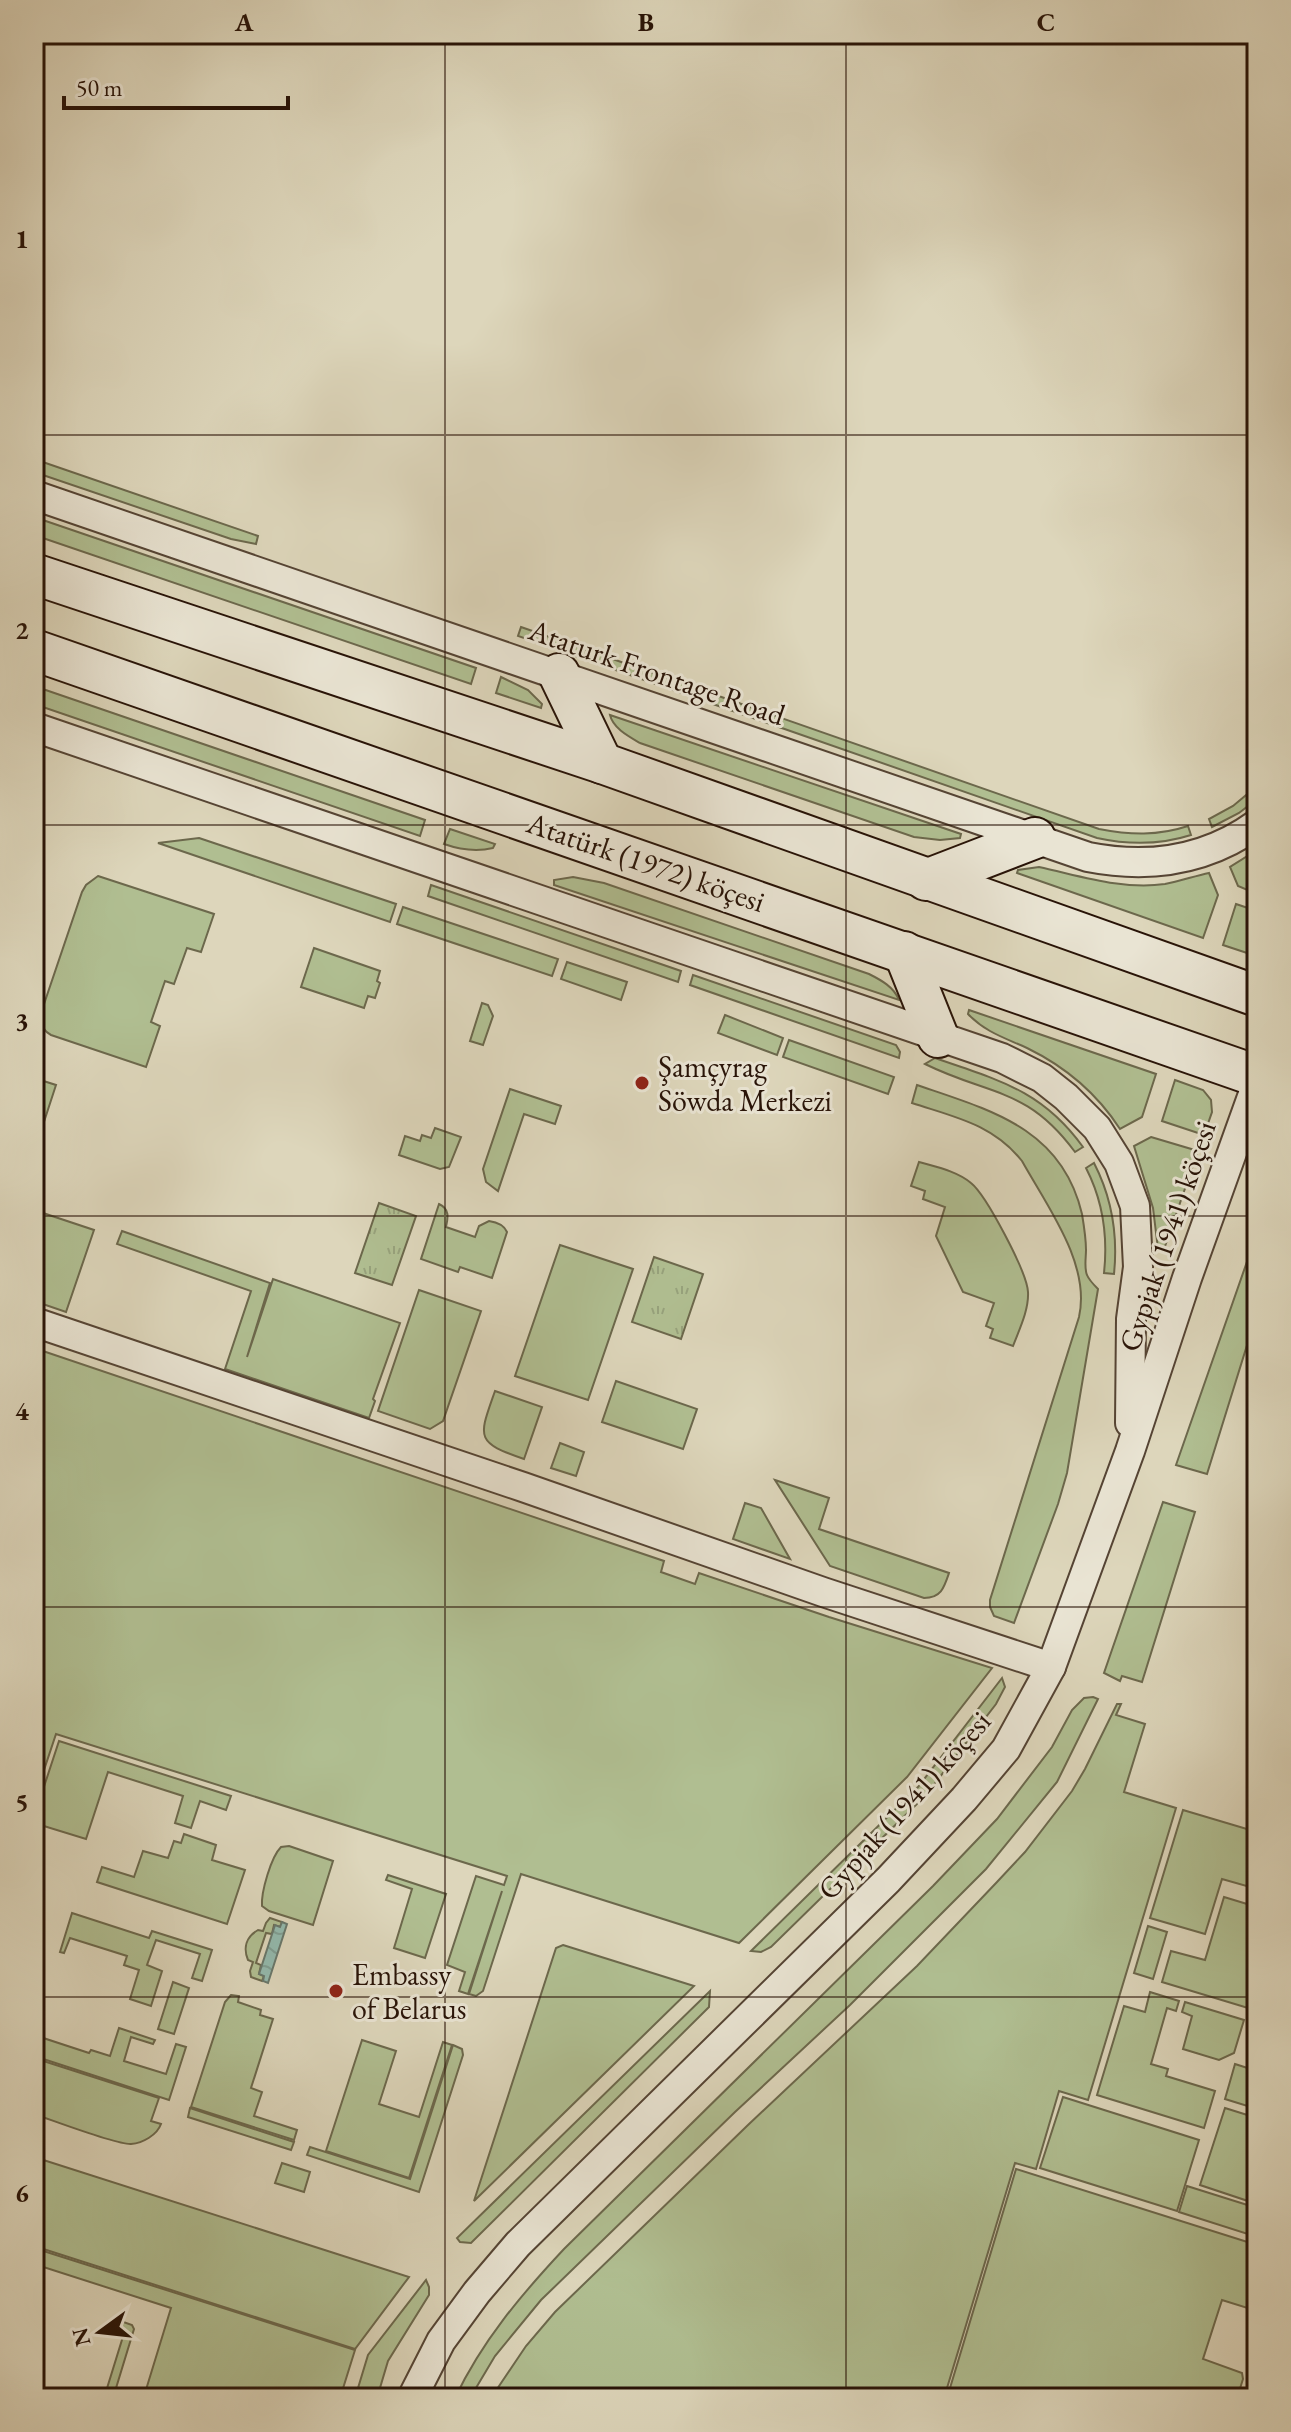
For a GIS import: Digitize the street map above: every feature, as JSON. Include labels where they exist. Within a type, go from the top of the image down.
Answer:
[{"type":"main road","points":[[34,574],[602,763],[1257,996]]},
{"type":"main road","name":"Atatürk (1972) köçesi","points":[[34,650],[1257,1076]]},
{"type":"main road","points":[[559,674],[602,763]]},
{"type":"main road","points":[[926,880],[1035,838]]},
{"type":"main road","points":[[904,952],[938,1037]]},
{"type":"street","name":"Ataturk Frontage Road","points":[[34,495],[1088,857],[1115,862],[1170,861],[1212,848],[1242,835],[1257,824]]},
{"type":"street","points":[[34,727],[1002,1058],[1042,1078],[1081,1110],[1097,1128],[1119,1163],[1135,1206],[1138,1267],[1131,1319],[1130,1451]]},
{"type":"street","name":"Gypjak (1941) köçesi","points":[[412,2398],[441,2341],[518,2244],[866,1902],[1006,1749],[1051,1667],[1130,1451],[1187,1278],[1257,1083]]},
{"type":"street","points":[[34,1322],[1051,1667]]},
{"type":"green space","points":[[34,459],[258,536],[256,544],[231,539],[34,472]]},
{"type":"green space","points":[[34,517],[476,668],[471,684],[34,535]]},
{"type":"green space","points":[[521,627],[1099,829],[1144,834],[1188,826],[1191,835],[1144,843],[1097,838],[518,636]]},
{"type":"green space","points":[[501,677],[528,690],[542,704],[541,708],[496,693]]},
{"type":"green space","points":[[34,686],[425,820],[420,836],[34,704]]},
{"type":"green space","points":[[610,715],[961,834],[960,838],[940,840],[914,837],[640,743],[618,728]]},
{"type":"green space","points":[[1257,786],[1257,799],[1212,827],[1209,819],[1233,806]]},
{"type":"green space","points":[[450,829],[495,844],[493,848],[475,850],[444,844]]},
{"type":"green space","points":[[199,838],[396,904],[390,922],[158,843]]},
{"type":"green space","points":[[1257,850],[1257,894],[1238,886],[1230,867]]},
{"type":"green space","points":[[1039,867],[1133,885],[1165,884],[1209,873],[1218,895],[1203,938],[1017,873],[1018,870]]},
{"type":"green space","points":[[98,876],[214,914],[201,952],[187,948],[174,984],[165,981],[151,1022],[160,1026],[146,1067],[51,1035],[42,1024],[42,1010],[82,892]]},
{"type":"green space","points":[[573,877],[604,883],[869,974],[882,981],[899,1000],[554,885],[554,880]]},
{"type":"green space","points":[[431,885],[681,971],[678,982],[428,896]]},
{"type":"green space","points":[[1236,904],[1257,911],[1257,954],[1223,945]]},
{"type":"green space","points":[[403,907],[558,959],[552,976],[397,924]]},
{"type":"green space","points":[[314,948],[380,971],[375,998],[368,996],[364,1008],[301,987]]},
{"type":"green space","points":[[567,962],[627,982],[621,1000],[561,979]]},
{"type":"green space","points":[[693,975],[896,1045],[899,1058],[690,985]]},
{"type":"green space","points":[[482,1003],[488,1005],[493,1016],[483,1045],[470,1041]]},
{"type":"green space","points":[[969,1010],[1156,1074],[1142,1117],[1120,1129],[1101,1103],[1067,1072],[1041,1055],[988,1030],[968,1014]]},
{"type":"green space","points":[[725,1015],[783,1038],[777,1055],[718,1033]]},
{"type":"green space","points":[[789,1040],[894,1077],[888,1094],[783,1057]]},
{"type":"green space","points":[[935,1058],[1017,1089],[1051,1112],[1083,1147],[1075,1152],[1040,1115],[1024,1104],[925,1064]]},
{"type":"green space","points":[[34,1078],[56,1085],[41,1131],[34,1129]]},
{"type":"green space","points":[[1175,1080],[1203,1090],[1211,1100],[1212,1112],[1204,1135],[1162,1121]]},
{"type":"green space","points":[[917,1085],[996,1114],[1040,1142],[1058,1161],[1072,1185],[1082,1214],[1086,1272],[1098,1289],[1067,1473],[1014,1623],[994,1616],[990,1600],[1079,1317],[1079,1277],[1064,1236],[1022,1161],[1011,1148],[986,1130],[912,1103]]},
{"type":"green space","points":[[510,1089],[561,1106],[555,1124],[524,1114],[498,1191],[486,1182],[483,1169]]},
{"type":"green space","points":[[435,1128],[461,1137],[449,1167],[440,1169],[399,1155],[405,1136],[420,1141],[422,1135],[431,1138]]},
{"type":"green space","points":[[1151,1137],[1198,1151],[1163,1252],[1158,1249],[1153,1208],[1134,1146]]},
{"type":"green space","points":[[919,1162],[953,1172],[971,1183],[1005,1234],[1028,1292],[1025,1313],[1013,1346],[990,1338],[993,1329],[986,1326],[994,1303],[963,1292],[936,1236],[945,1207],[923,1199],[925,1191],[911,1186]]},
{"type":"green space","points":[[1094,1163],[1112,1217],[1114,1274],[1104,1273],[1103,1219],[1097,1193],[1086,1168]]},
{"type":"green space","points":[[379,1203],[416,1216],[392,1285],[355,1273]]},
{"type":"green space","points":[[439,1204],[447,1211],[446,1227],[475,1237],[479,1226],[489,1221],[500,1224],[506,1230],[492,1278],[460,1267],[458,1272],[421,1259]]},
{"type":"green space","points":[[34,1210],[94,1230],[66,1312],[34,1301]]},
{"type":"green space","points":[[122,1231],[270,1283],[247,1357],[273,1279],[400,1323],[369,1418],[225,1369],[251,1291],[117,1244]]},
{"type":"green space","points":[[1257,1233],[1257,1313],[1207,1474],[1176,1465]]},
{"type":"green space","points":[[560,1245],[633,1269],[588,1400],[515,1376]]},
{"type":"green space","points":[[654,1257],[703,1274],[681,1339],[632,1322]]},
{"type":"green space","points":[[419,1290],[481,1311],[443,1421],[430,1429],[378,1411]]},
{"type":"green space","points":[[34,1348],[664,1561],[661,1572],[695,1584],[699,1573],[992,1668],[907,1777],[739,1943],[521,1874],[483,1991],[476,1996],[469,1994],[502,1891],[468,1994],[459,1991],[465,1972],[447,1965],[476,1876],[504,1885],[507,1876],[56,1734],[34,1800]]},
{"type":"green space","points":[[616,1381],[697,1409],[683,1449],[602,1422]]},
{"type":"green space","points":[[495,1391],[542,1407],[524,1459],[496,1448],[485,1436],[486,1419]]},
{"type":"green space","points":[[560,1443],[584,1452],[576,1476],[551,1468]]},
{"type":"green space","points":[[775,1480],[829,1498],[819,1529],[949,1573],[943,1588],[938,1594],[924,1598],[830,1566]]},
{"type":"green space","points":[[1163,1502],[1195,1512],[1142,1682],[1122,1676],[1120,1681],[1104,1673]]},
{"type":"green space","points":[[745,1503],[761,1508],[790,1559],[733,1539]]},
{"type":"green space","points":[[1002,1678],[1005,1687],[996,1704],[926,1795],[771,1947],[761,1952],[751,1951],[918,1787]]},
{"type":"green space","points":[[1084,1698],[1098,1699],[1057,1782],[986,1869],[850,2005],[541,2300],[495,2356],[470,2398],[455,2398],[490,2338],[548,2266],[933,1886],[997,1819],[1052,1747],[1072,1710]]},
{"type":"green space","points":[[1117,1704],[1121,1704],[1116,1715],[1145,1724],[1124,1792],[1176,1808],[1088,2100],[1059,2091],[1036,2169],[1015,2163],[944,2398],[491,2398],[526,2346],[555,2312],[917,1966],[1025,1852],[1072,1791]]},
{"type":"green space","points":[[59,1741],[231,1796],[226,1810],[200,1801],[191,1828],[175,1823],[183,1796],[108,1772],[86,1839],[34,1823]]},
{"type":"green space","points":[[1183,1810],[1257,1832],[1257,1889],[1222,1879],[1205,1934],[1150,1918]]},
{"type":"green space","points":[[184,1834],[216,1845],[212,1860],[245,1870],[227,1924],[97,1882],[102,1867],[134,1877],[143,1851],[168,1858],[174,1841],[181,1843]]},
{"type":"green space","points":[[289,1846],[333,1861],[313,1925],[262,1906],[265,1884],[274,1858],[281,1847]]},
{"type":"green space","points":[[388,1875],[446,1894],[425,1958],[394,1948],[412,1889],[386,1880]]},
{"type":"green space","points":[[1224,1897],[1257,1907],[1257,1976],[1248,2008],[1162,1982],[1171,1951],[1205,1960]]},
{"type":"green space","points":[[72,1913],[149,1938],[152,1931],[212,1950],[202,1981],[192,1978],[200,1954],[156,1940],[147,1965],[162,1971],[151,2006],[130,1999],[139,1970],[124,1965],[127,1956],[70,1938],[64,1953],[60,1952]]},
{"type":"green space","points":[[270,1918],[282,1922],[280,1927],[274,1925],[272,1934],[266,1933],[256,1963],[261,1965],[259,1974],[264,1976],[262,1981],[251,1977],[253,1962],[248,1960],[246,1947],[248,1939],[258,1930],[263,1931]]},
{"type":"green space","points":[[1148,1926],[1167,1932],[1153,1979],[1134,1973]]},
{"type":"green space","points":[[563,1945],[694,1986],[474,2201],[556,1948]]},
{"type":"green space","points":[[173,1982],[189,1988],[174,2034],[158,2029]]},
{"type":"green space","points":[[710,1991],[709,2007],[471,2243],[460,2242],[457,2238]]},
{"type":"green space","points":[[1150,1992],[1179,2001],[1176,2011],[1167,2008],[1151,2064],[1168,2069],[1166,2076],[1215,2091],[1204,2128],[1097,2095],[1124,2006],[1145,2012]]},
{"type":"green space","points":[[231,1995],[239,1996],[238,2002],[261,2010],[260,2015],[273,2019],[251,2088],[262,2092],[254,2116],[297,2130],[294,2140],[191,2107],[225,2002]]},
{"type":"green space","points":[[1185,2002],[1244,2020],[1234,2053],[1219,2060],[1183,2049],[1192,2016],[1182,2012]]},
{"type":"green space","points":[[119,2028],[155,2040],[153,2044],[131,2037],[124,2061],[166,2074],[176,2044],[186,2047],[169,2100],[34,2056],[34,2035],[89,2053],[91,2050],[110,2056]]},
{"type":"green space","points":[[362,2040],[396,2051],[379,2104],[419,2117],[443,2042],[452,2045],[409,2178],[326,2151]]},
{"type":"green space","points":[[453,2045],[462,2049],[463,2055],[419,2192],[307,2155],[310,2147],[410,2179]]},
{"type":"green space","points":[[34,2058],[159,2098],[151,2121],[161,2124],[159,2128],[145,2140],[131,2144],[99,2137],[34,2114]]},
{"type":"green space","points":[[1235,2064],[1257,2071],[1257,2109],[1225,2099]]},
{"type":"green space","points":[[1063,2097],[1199,2140],[1177,2211],[1040,2168]]},
{"type":"green space","points":[[190,2108],[294,2142],[291,2150],[188,2117]]},
{"type":"green space","points":[[1225,2108],[1257,2118],[1257,2204],[1200,2185]]},
{"type":"green space","points":[[34,2157],[409,2277],[355,2349],[34,2246]]},
{"type":"green space","points":[[282,2163],[310,2172],[304,2192],[275,2183]]},
{"type":"green space","points":[[1016,2169],[1257,2245],[1257,2311],[1222,2300],[1203,2359],[1242,2373],[1237,2398],[947,2398]]},
{"type":"green space","points":[[1187,2186],[1257,2208],[1257,2237],[1179,2212]]},
{"type":"green space","points":[[34,2248],[355,2350],[340,2398],[163,2398],[145,2393],[171,2308],[34,2264]]},
{"type":"green space","points":[[426,2280],[429,2295],[388,2361],[377,2398],[355,2398],[368,2355]]},
{"type":"green space","points":[[115,2319],[132,2325],[134,2329],[113,2398],[104,2398],[125,2330],[115,2326]]},
{"type":"water","points":[[282,1922],[287,1924],[268,1983],[259,1974],[275,1925],[280,1927]]},
{"type":"place","name":"Şamçyrag Söwda Merkezi","points":[[642,1083]]},
{"type":"place","name":"Embassy of Belarus","points":[[336,1991]]}]
